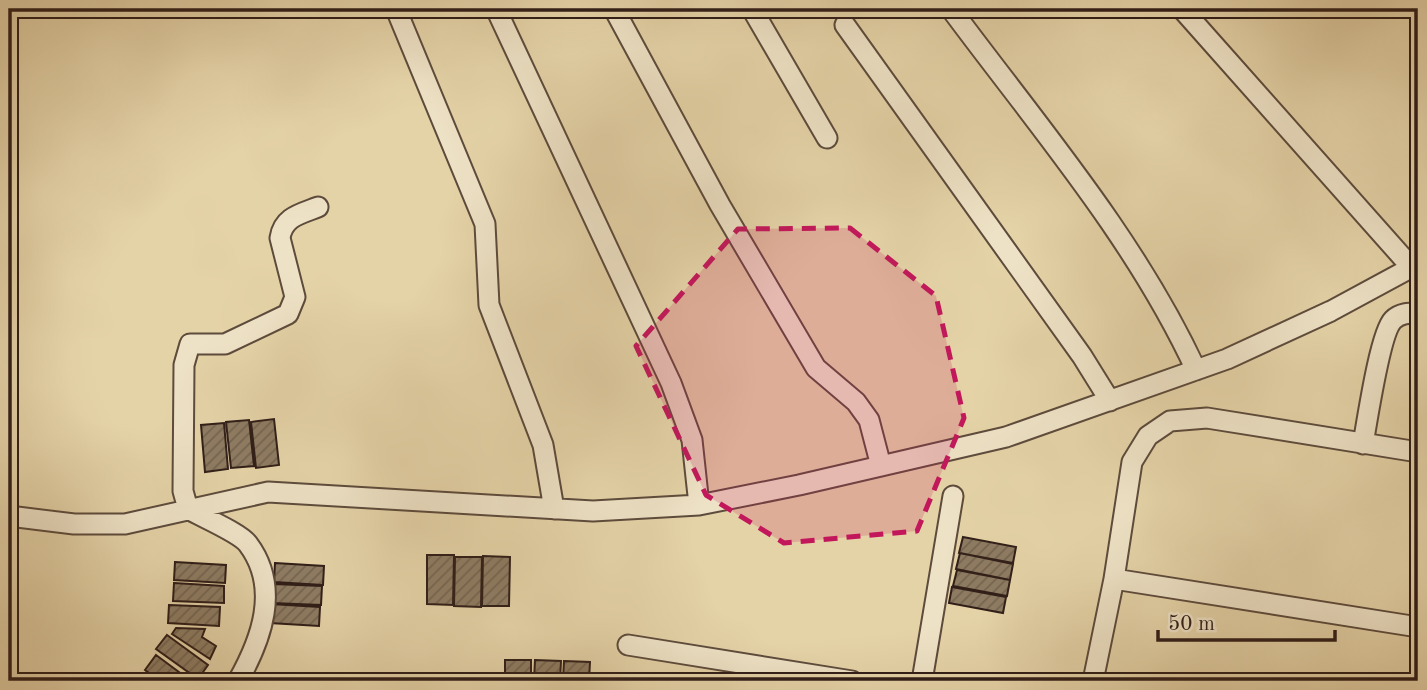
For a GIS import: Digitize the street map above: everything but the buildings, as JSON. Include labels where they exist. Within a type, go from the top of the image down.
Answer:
[{"type":"street","points":[[396,9],[485,224],[489,305],[543,445],[554,509]]},
{"type":"street","points":[[496,9],[680,405],[696,461],[699,505]]},
{"type":"street","points":[[614,9],[720,205],[816,368],[856,402],[869,420],[881,466]]},
{"type":"street","points":[[752,9],[827,138]]},
{"type":"street","points":[[951,9],[1136,258],[1172,319],[1196,370]]},
{"type":"street","points":[[9,516],[74,524],[125,524],[268,492],[593,511],[699,505],[1006,437],[1196,370],[1332,311],[1415,266],[1182,9]]},
{"type":"street","points":[[845,25],[1082,356],[1110,401]]},
{"type":"street","points":[[238,681],[258,645],[266,608],[262,574],[247,542],[188,509],[183,491],[184,365],[190,344],[225,344],[288,314],[295,297],[280,238],[281,231],[290,218],[318,207]]},
{"type":"street","points":[[1363,444],[1384,341],[1391,321],[1405,313],[1418,313]]},
{"type":"street","points":[[1093,681],[1114,579],[1132,462],[1148,436],[1170,421],[1207,418],[1418,452]]},
{"type":"street","points":[[922,681],[953,496]]},
{"type":"street","points":[[1114,579],[1418,628]]},
{"type":"street","points":[[628,645],[852,681]]},
{"type":"highlighted area","points":[[850,228],[936,296],[964,418],[917,531],[784,543],[706,495],[636,346],[738,229]]}]
